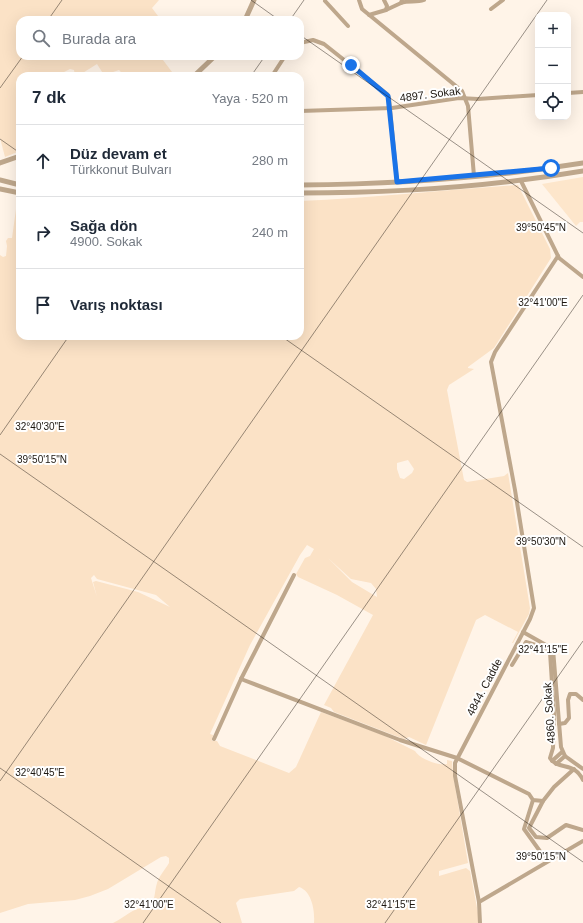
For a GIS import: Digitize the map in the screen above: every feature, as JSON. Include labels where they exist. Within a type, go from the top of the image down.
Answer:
[{"type":"street","points":[[248,16],[254,0]]},
{"type":"street","points":[[325,0],[348,26]]},
{"type":"street","points":[[359,0],[362,9],[457,86],[466,98],[474,176]]},
{"type":"street","points":[[384,0],[387,6],[386,10]]},
{"type":"street","points":[[369,15],[386,10],[401,2],[409,0],[420,2],[424,0]]},
{"type":"street","points":[[491,9],[503,0]]},
{"type":"street","points":[[304,42],[313,40],[321,42],[387,94],[397,182]]},
{"type":"street","points":[[198,72],[211,60]]},
{"type":"street","points":[[275,72],[282,60]]},
{"type":"street","points":[[571,93],[583,92]]},
{"type":"street","name":"4897. Sokak","points":[[304,111],[389,107],[466,98],[478,99],[535,95]]},
{"type":"street","points":[[0,163],[16,157]]},
{"type":"street","points":[[304,185],[397,182],[474,176],[535,170],[583,163]]},
{"type":"street","points":[[304,193],[373,192],[521,181],[583,171]]},
{"type":"street","points":[[0,180],[16,184]]},
{"type":"street","points":[[521,181],[558,256],[563,263],[583,277]]},
{"type":"street","points":[[0,189],[16,192]]},
{"type":"street","name":"4844. Cadde","points":[[480,923],[479,902],[456,776],[457,758],[532,615],[533,604],[515,490],[491,365],[495,352],[558,256]]},
{"type":"street","points":[[214,739],[241,679],[294,575]]},
{"type":"street","name":"4860. Sokak","points":[[523,632],[550,646],[554,652],[562,752],[583,769]]},
{"type":"street","points":[[512,665],[526,642],[548,649],[550,652],[554,714],[553,748],[550,755],[552,761],[556,764],[579,772],[583,780]]},
{"type":"street","points":[[241,679],[400,740],[457,758],[529,794],[533,800],[542,801]]},
{"type":"street","points":[[559,724],[565,723],[569,718],[568,700],[570,694],[576,694],[583,700]]},
{"type":"street","points":[[552,761],[562,752]]},
{"type":"street","points":[[556,764],[566,756]]},
{"type":"street","points":[[574,769],[554,787],[542,801],[529,828],[536,837],[546,838],[566,825],[583,830]]},
{"type":"street","points":[[533,800],[524,829],[547,861]]},
{"type":"street","points":[[479,902],[583,841]]},
{"type":"shaded area","points":[[0,0],[159,0],[152,8],[158,16],[16,16],[16,60],[163,60],[172,72],[121,72],[119,70],[113,72],[102,72],[97,64],[84,72],[74,72],[74,70],[70,69],[64,72],[16,72],[16,153],[5,157],[0,138]]},
{"type":"shaded area","points":[[583,177],[583,222],[580,222],[576,226],[542,184]]},
{"type":"shaded area","points":[[518,185],[550,249],[551,258],[494,348],[468,367],[474,369],[449,385],[447,390],[464,480],[467,482],[504,476],[508,473],[530,608],[529,614],[513,643],[518,632],[485,615],[476,620],[426,745],[409,737],[404,739],[334,712],[331,708],[324,705],[373,615],[337,595],[298,577],[296,574],[305,558],[310,556],[314,549],[307,545],[250,645],[210,734],[213,735],[212,741],[217,741],[220,746],[289,773],[296,767],[321,712],[383,735],[415,751],[421,757],[430,761],[439,764],[447,764],[447,760],[452,761],[468,863],[439,871],[439,876],[466,868],[470,871],[478,913],[478,923],[314,923],[314,913],[310,897],[303,889],[299,887],[294,891],[240,899],[236,903],[242,923],[113,923],[134,910],[149,908],[154,899],[158,880],[169,863],[169,858],[166,856],[161,857],[108,889],[90,896],[75,900],[28,904],[0,913],[0,255],[3,257],[6,256],[6,241],[8,238],[12,238],[16,209],[16,340],[304,340],[304,201]],"holes":[[[408,460],[414,469],[412,473],[404,479],[400,478],[397,463]],[[328,558],[351,579],[371,583],[376,589],[377,597],[352,582]],[[94,575],[97,579],[156,595],[170,607],[138,592],[96,581],[93,582],[97,597],[91,578]]]},
{"type":"route","points":[[351,65],[388,96],[397,182],[551,168]]}]
